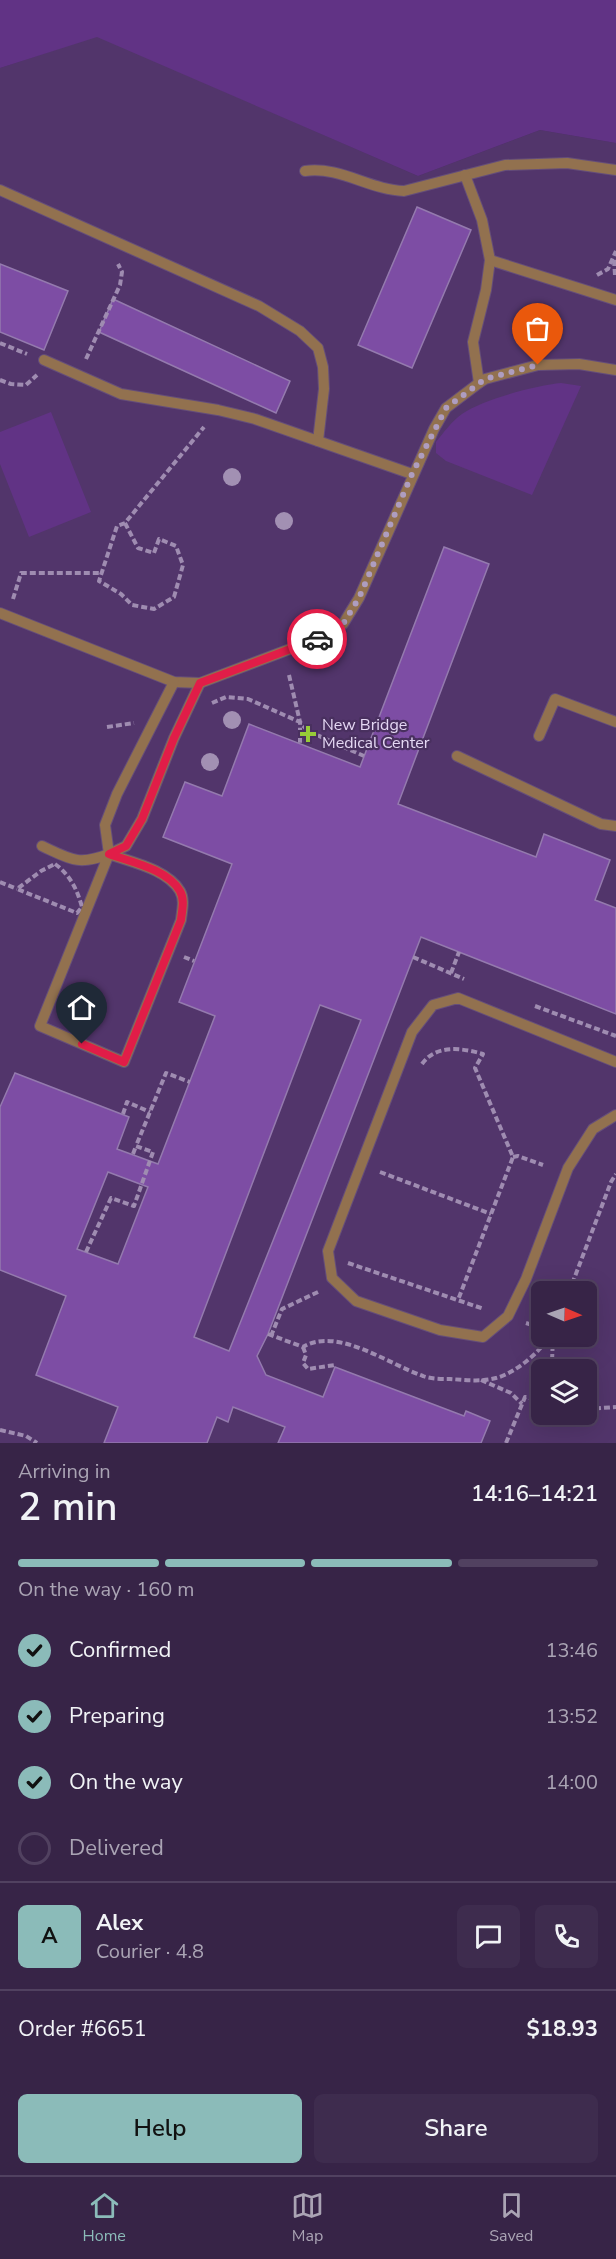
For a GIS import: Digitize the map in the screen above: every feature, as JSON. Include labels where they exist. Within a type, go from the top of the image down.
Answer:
[{"type":"lane","points":[[305,171],[319,169],[347,176],[387,191],[404,191],[505,165],[567,163],[616,170]]},
{"type":"lane","points":[[465,175],[482,220],[490,260],[486,290],[472,342],[479,383]]},
{"type":"lane","points":[[0,190],[255,304],[300,331],[318,348],[323,367],[324,389],[318,441]]},
{"type":"lane","points":[[490,260],[616,300]]},
{"type":"lane","points":[[44,360],[121,394],[218,410],[255,419],[412,474]]},
{"type":"lane","points":[[5,610],[174,682],[200,683],[327,635],[343,624],[359,598],[412,474],[446,408],[485,379],[538,365],[579,364],[616,370]]},
{"type":"lane","points":[[109,854],[164,875],[180,892],[183,903],[181,920],[124,1062],[40,1026],[109,854],[105,825],[117,794],[174,682]]},
{"type":"lane","points":[[42,846],[73,860],[91,861],[126,846],[142,819],[176,732],[200,683]]},
{"type":"lane","points":[[539,736],[555,699],[616,722]]},
{"type":"lane","points":[[457,756],[601,824],[616,826]]},
{"type":"lane","points":[[616,1062],[458,998],[433,1005],[412,1032],[328,1251],[332,1278],[356,1301],[440,1330],[483,1337],[507,1316],[526,1279],[568,1168],[593,1129],[616,1115]]},
{"type":"path","points":[[595,276],[608,268],[616,251]]},
{"type":"path","points":[[613,258],[616,273]]},
{"type":"path","points":[[79,376],[120,285],[121,266],[115,261]]},
{"type":"path","points":[[125,522],[138,548],[154,553],[159,539],[176,546],[183,565],[174,597],[154,609],[132,604],[121,594],[99,581],[101,573],[117,526],[125,522],[218,410]]},
{"type":"path","points":[[5,610],[21,573],[101,573]]},
{"type":"path","points":[[289,675],[300,722],[300,743]]},
{"type":"path","points":[[209,704],[226,698],[240,697],[300,722],[308,731],[364,756]]},
{"type":"path","points":[[0,882],[17,889],[77,913],[82,907],[79,894],[67,873],[55,864],[41,871],[17,889]]},
{"type":"path","points":[[450,973],[459,952]]},
{"type":"path","points":[[419,1072],[423,1061],[433,1054],[449,1049],[467,1049],[483,1054],[475,1068],[513,1157],[458,1300]]},
{"type":"path","points":[[133,1154],[166,1073],[190,1082]]},
{"type":"path","points":[[123,1114],[127,1102],[150,1112]]},
{"type":"path","points":[[86,1252],[111,1198],[134,1206],[153,1152],[136,1146]]},
{"type":"path","points":[[513,1157],[518,1156],[543,1165]]},
{"type":"path","points":[[376,1182],[384,1161]]},
{"type":"path","points":[[380,1172],[491,1214]]},
{"type":"path","points":[[573,1281],[616,1174]]},
{"type":"path","points":[[344,1262],[484,1309]]},
{"type":"path","points":[[367,1270],[282,1309],[270,1335],[303,1347],[319,1341],[345,1343],[426,1377],[481,1380],[496,1378],[511,1371],[541,1347]]},
{"type":"path","points":[[526,1323],[531,1325]]},
{"type":"path","points":[[303,1347],[306,1355],[303,1363],[308,1369],[335,1365]]},
{"type":"path","points":[[481,1380],[511,1393],[522,1404]]},
{"type":"path","points":[[506,1443],[525,1397],[531,1398]]},
{"type":"path","points":[[597,1409],[616,1407]]},
{"type":"path","points":[[0,1431],[26,1436],[37,1443]]},
{"type":"shaded area","points":[[0,0],[616,0],[616,143],[540,130],[418,176],[97,37],[0,68]]},
{"type":"shaded area","name":"New Bridge Medical Center","points":[[97,36],[418,176],[540,130],[616,143],[616,1443],[0,1443],[0,68]]},
{"type":"shaded area","points":[[561,383],[581,386],[532,495],[446,461],[436,453],[436,442],[462,414],[510,394]]},
{"type":"shaded area","points":[[51,412],[91,512],[29,537],[0,464],[0,432]]},
{"type":"building","points":[[417,207],[471,230],[412,368],[358,345]]},
{"type":"building","points":[[0,264],[68,291],[44,350],[0,332]]},
{"type":"building","points":[[113,299],[290,381],[276,413],[99,332]]},
{"type":"building","points":[[444,547],[489,564],[398,804],[536,857],[544,834],[610,860],[595,900],[616,908],[616,1014],[421,937],[268,1334],[257,1356],[266,1375],[323,1397],[335,1367],[464,1416],[466,1411],[490,1421],[481,1443],[278,1443],[285,1427],[233,1407],[228,1422],[217,1417],[207,1443],[104,1443],[118,1407],[36,1375],[66,1296],[0,1270],[0,1107],[15,1073],[129,1117],[117,1149],[158,1164],[215,1016],[179,1002],[232,864],[163,837],[185,782],[222,796],[249,724],[360,767]],"holes":[[[320,1005],[361,1020],[229,1351],[194,1337]],[[108,1172],[148,1187],[118,1264],[77,1249]]]},
{"type":"way so far","points":[[317,639],[343,624],[359,598],[412,474],[446,408],[485,379],[538,365]]},
{"type":"place","name":"New Bridge Medical Center","points":[[308,734]]},
{"type":"route","points":[[82,1044],[124,1062],[181,920],[183,903],[180,892],[172,882],[164,875],[109,854],[126,846],[142,819],[179,725],[200,683],[317,639]]}]
